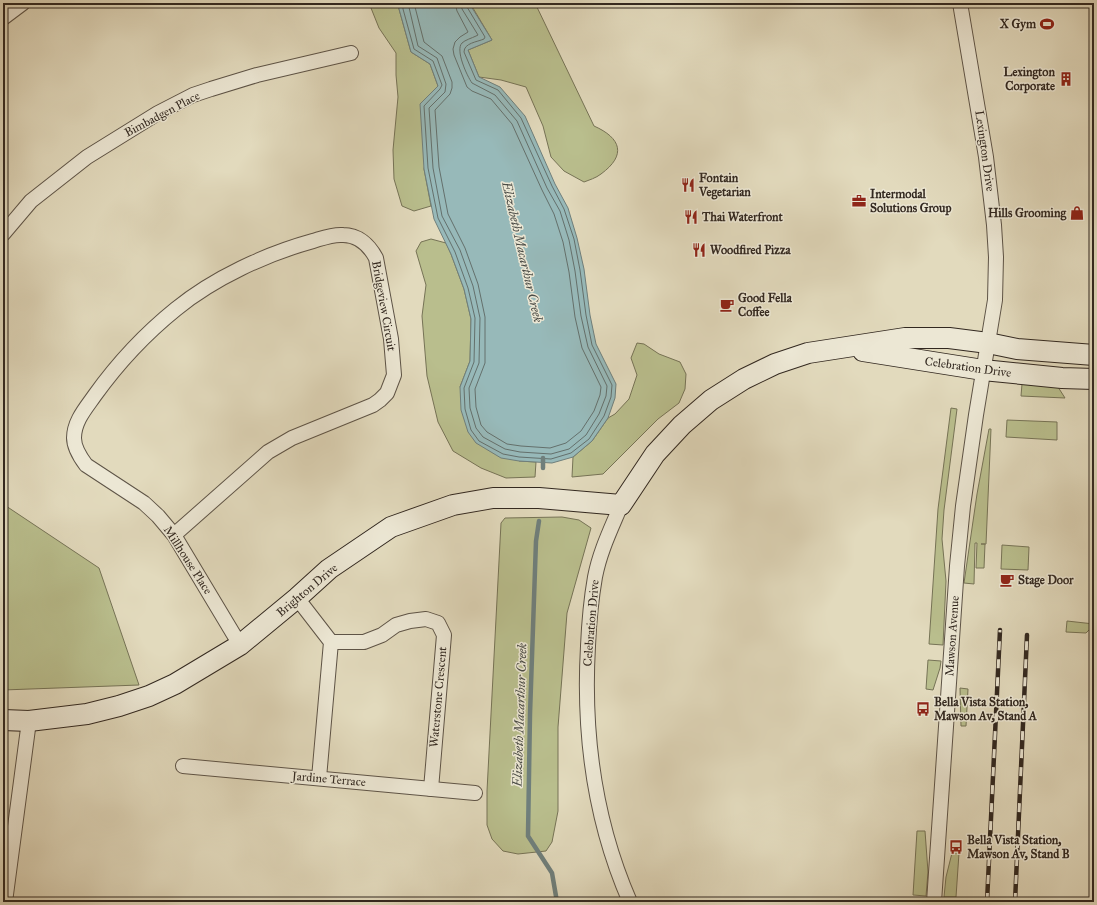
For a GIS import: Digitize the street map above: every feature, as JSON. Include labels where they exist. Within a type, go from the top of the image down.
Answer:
[{"type":"street","points":[[3,18],[23,3]]},
{"type":"street","name":"Lexington Drive","points":[[960,3],[986,157],[994,225],[996,257],[995,300],[983,370]]},
{"type":"street","name":"Bimbadgen Place","points":[[3,234],[31,201],[87,157],[158,113],[193,95],[218,86],[257,75],[351,53]]},
{"type":"street","name":"Bridgeview Circuit","points":[[74,438],[77,422],[80,416],[108,377],[124,358],[159,323],[199,293],[272,254],[303,244],[324,238],[343,235],[360,239],[367,244],[376,258],[391,339],[394,375],[387,393],[373,405],[292,438],[268,452],[174,535]]},
{"type":"street","name":"Celebration Drive","points":[[630,902],[610,851],[598,801],[590,754],[586,681],[590,612],[595,576],[604,543],[621,506],[655,454],[682,425],[711,400],[744,379],[775,364],[808,353],[905,338],[949,338],[988,343],[1017,349],[1094,355]]},
{"type":"street","name":"Celebration Drive","points":[[843,348],[983,370],[1062,378],[1094,379]]},
{"type":"street","name":"Mawson Avenue","points":[[934,902],[957,566],[963,506],[983,370]]},
{"type":"street","name":"Millhouse Place","points":[[74,438],[77,452],[86,464],[144,503],[158,516],[174,535],[240,645]]},
{"type":"street","name":"Brighton Drive","points":[[3,720],[29,721],[87,714],[119,706],[149,696],[175,684],[240,645],[297,598],[329,569],[391,527],[453,505],[493,498],[539,498],[621,506]]},
{"type":"street","points":[[297,598],[332,642],[319,778]]},
{"type":"street","name":"Waterstone Crescent","points":[[332,642],[364,642],[382,634],[396,625],[410,621],[426,619],[438,623],[444,635],[431,788]]},
{"type":"street","points":[[5,902],[29,721]]},
{"type":"street","name":"Jardine Terrace","points":[[183,766],[475,793]]},
{"type":"green space","points":[[369,3],[399,3],[399,9],[411,52],[430,64],[438,86],[424,169],[431,206],[414,211],[402,206],[394,179],[393,150],[398,97],[396,53],[379,28]]},
{"type":"green space","points":[[470,3],[535,3],[594,126],[615,141],[617,154],[615,160],[601,174],[584,182],[564,171],[551,157],[543,126],[526,87],[501,80],[479,77],[468,50],[492,40]]},
{"type":"green space","points":[[431,239],[446,243],[464,289],[471,319],[470,361],[460,387],[519,461],[536,462],[535,477],[506,478],[481,468],[453,451],[438,422],[427,376],[422,316],[426,285],[416,251],[421,242]]},
{"type":"green space","points":[[637,343],[644,344],[659,354],[680,362],[686,374],[685,389],[679,403],[658,419],[603,474],[572,477],[573,457],[592,441],[608,418],[615,414],[629,399],[637,375],[631,358]]},
{"type":"green space","points":[[1022,384],[1058,387],[1065,398],[1021,396]]},
{"type":"green space","points":[[951,408],[957,409],[944,510],[942,539],[946,581],[943,645],[929,644],[938,509]]},
{"type":"green space","points":[[1007,420],[1057,422],[1057,440],[1006,437]]},
{"type":"green space","points":[[989,429],[991,429],[986,544],[984,568],[976,568],[977,543],[975,543],[974,584],[964,583],[977,494]]},
{"type":"green space","points":[[3,504],[99,568],[139,685],[3,690]]},
{"type":"green space","points":[[562,517],[579,520],[591,528],[567,613],[558,727],[558,811],[552,842],[546,851],[518,854],[503,851],[492,839],[487,825],[487,791],[501,523],[505,518]]},
{"type":"green space","points":[[1002,545],[1029,547],[1028,570],[1001,569]]},
{"type":"green space","points":[[1067,621],[1094,625],[1086,633],[1066,632]]},
{"type":"green space","points":[[928,660],[941,661],[933,690],[926,689]]},
{"type":"green space","points":[[960,688],[968,689],[966,726],[961,726]]},
{"type":"green space","points":[[917,831],[925,831],[928,872],[926,896],[913,895]]},
{"type":"green space","points":[[952,853],[959,853],[956,897],[944,897],[946,877]]},
{"type":"water","points":[[399,3],[469,3],[492,40],[468,50],[479,77],[500,87],[525,116],[555,184],[568,208],[584,269],[590,315],[596,344],[616,384],[615,398],[608,418],[592,441],[573,457],[552,463],[519,461],[501,458],[476,443],[468,432],[461,410],[460,387],[470,361],[471,319],[464,289],[451,254],[434,219],[424,169],[420,104],[438,86],[430,64],[411,52],[399,9]]},
{"type":"waterway","name":"Elizabeth Macarthur Creek","points":[[543,458],[543,468]]},
{"type":"waterway","name":"Elizabeth Macarthur Creek","points":[[539,521],[536,541],[530,714],[528,836],[552,873],[557,902]]},
{"type":"railway","points":[[987,902],[1000,630]]},
{"type":"railway","points":[[1015,902],[1027,635]]},
{"type":"place","name":"X Gym","points":[[1047,24]]},
{"type":"place","name":"Lexington Corporate","points":[[1066,79]]},
{"type":"place","name":"Fontain Vegetarian","points":[[688,185]]},
{"type":"place","name":"Intermodal Solutions Group","points":[[859,201]]},
{"type":"place","name":"Hills Grooming","points":[[1077,213]]},
{"type":"place","name":"Thai Waterfront","points":[[691,217]]},
{"type":"place","name":"Woodfired Pizza","points":[[699,250]]},
{"type":"place","name":"Good Fella Coffee","points":[[727,305]]},
{"type":"place","name":"Stage Door","points":[[1007,580]]},
{"type":"place","name":"Bella Vista Station, Mawson Av, Stand A","points":[[923,709]]},
{"type":"place","name":"Bella Vista Station, Mawson Av, Stand B","points":[[956,847]]}]
